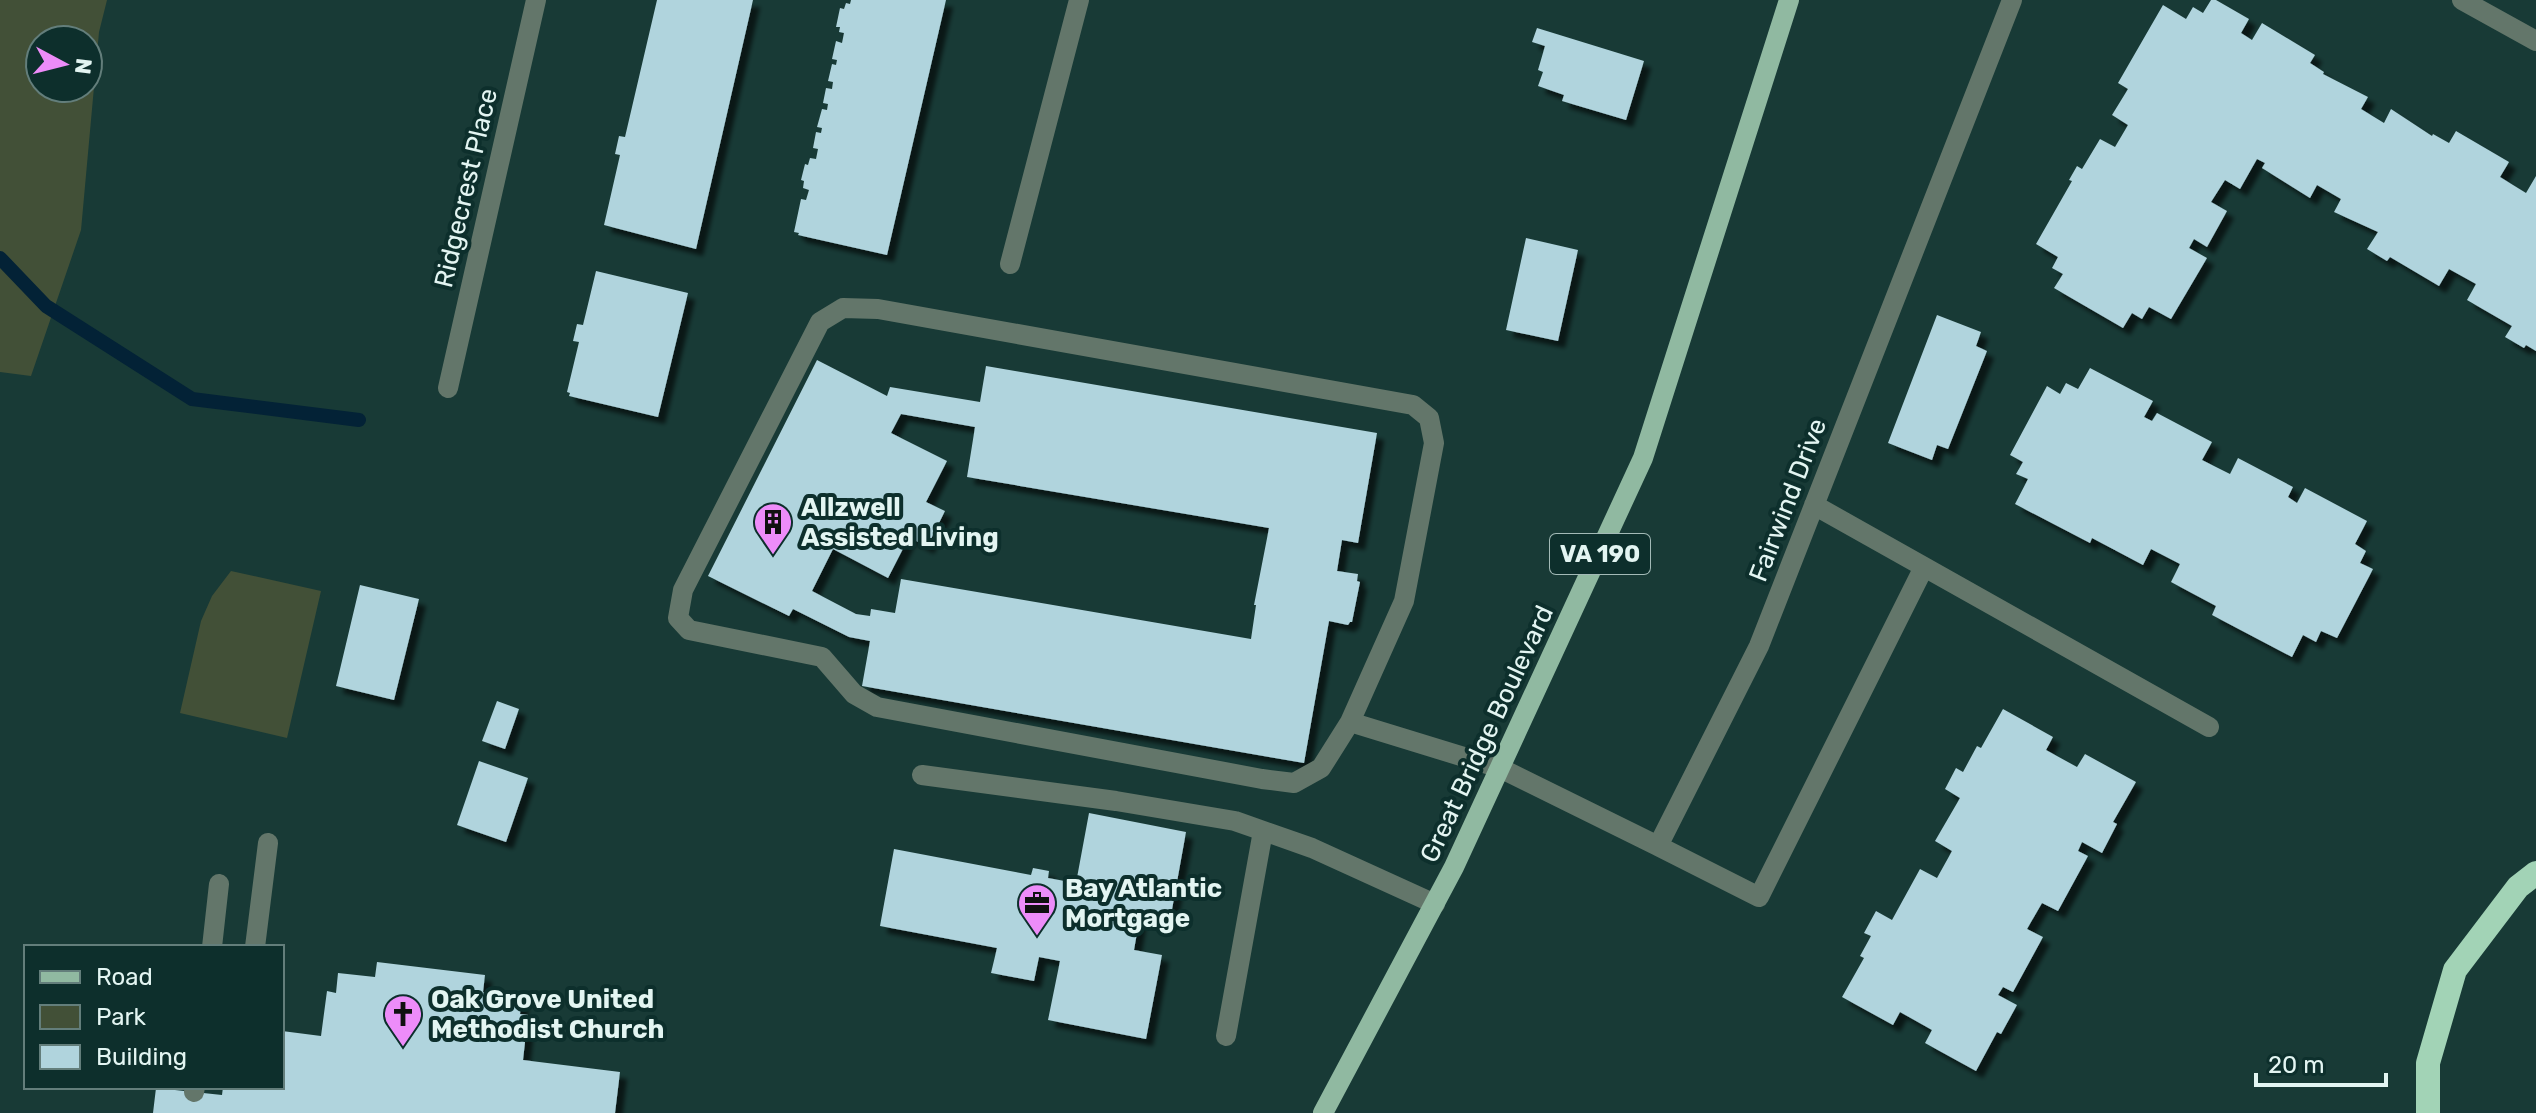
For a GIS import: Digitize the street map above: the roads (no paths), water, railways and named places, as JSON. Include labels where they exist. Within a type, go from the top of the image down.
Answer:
[{"type":"highway","points":[[2428,1113],[2428,1063],[2455,970],[2518,887],[2536,873]]},
{"type":"main road","name":"Great Bridge Boulevard","points":[[1323,1113],[1435,904],[1643,458],[1790,4]]},
{"type":"street","name":"Ridgecrest Place","points":[[448,388],[536,0]]},
{"type":"street","points":[[1010,264],[1079,0]]},
{"type":"street","name":"Fairwind Drive","points":[[1658,846],[1759,646],[2012,0]]},
{"type":"street","points":[[2462,0],[2536,41]]},
{"type":"street","points":[[843,308],[878,309],[1413,405],[1429,418],[1434,443],[1404,601],[1350,722],[1321,768],[1294,783],[1262,779],[877,707],[854,694],[822,657],[689,630],[678,618],[683,590],[820,322],[843,308]]},
{"type":"street","points":[[1814,505],[2209,727]]},
{"type":"street","points":[[1350,722],[1500,768],[1759,897],[1924,567]]},
{"type":"street","points":[[922,775],[1235,821],[1312,848],[1435,904]]},
{"type":"street","points":[[1226,1036],[1263,831]]},
{"type":"street","points":[[255,945],[268,843]]},
{"type":"street","points":[[212,945],[219,884]]},
{"type":"waterway","points":[[0,258],[46,306],[192,399],[359,420]]},
{"type":"place","name":"Allzwell Assisted Living","points":[[773,556]]},
{"type":"place","name":"Bay Atlantic Mortgage","points":[[1037,937]]},
{"type":"place","name":"Oak Grove United Methodist Church","points":[[403,1048]]}]
